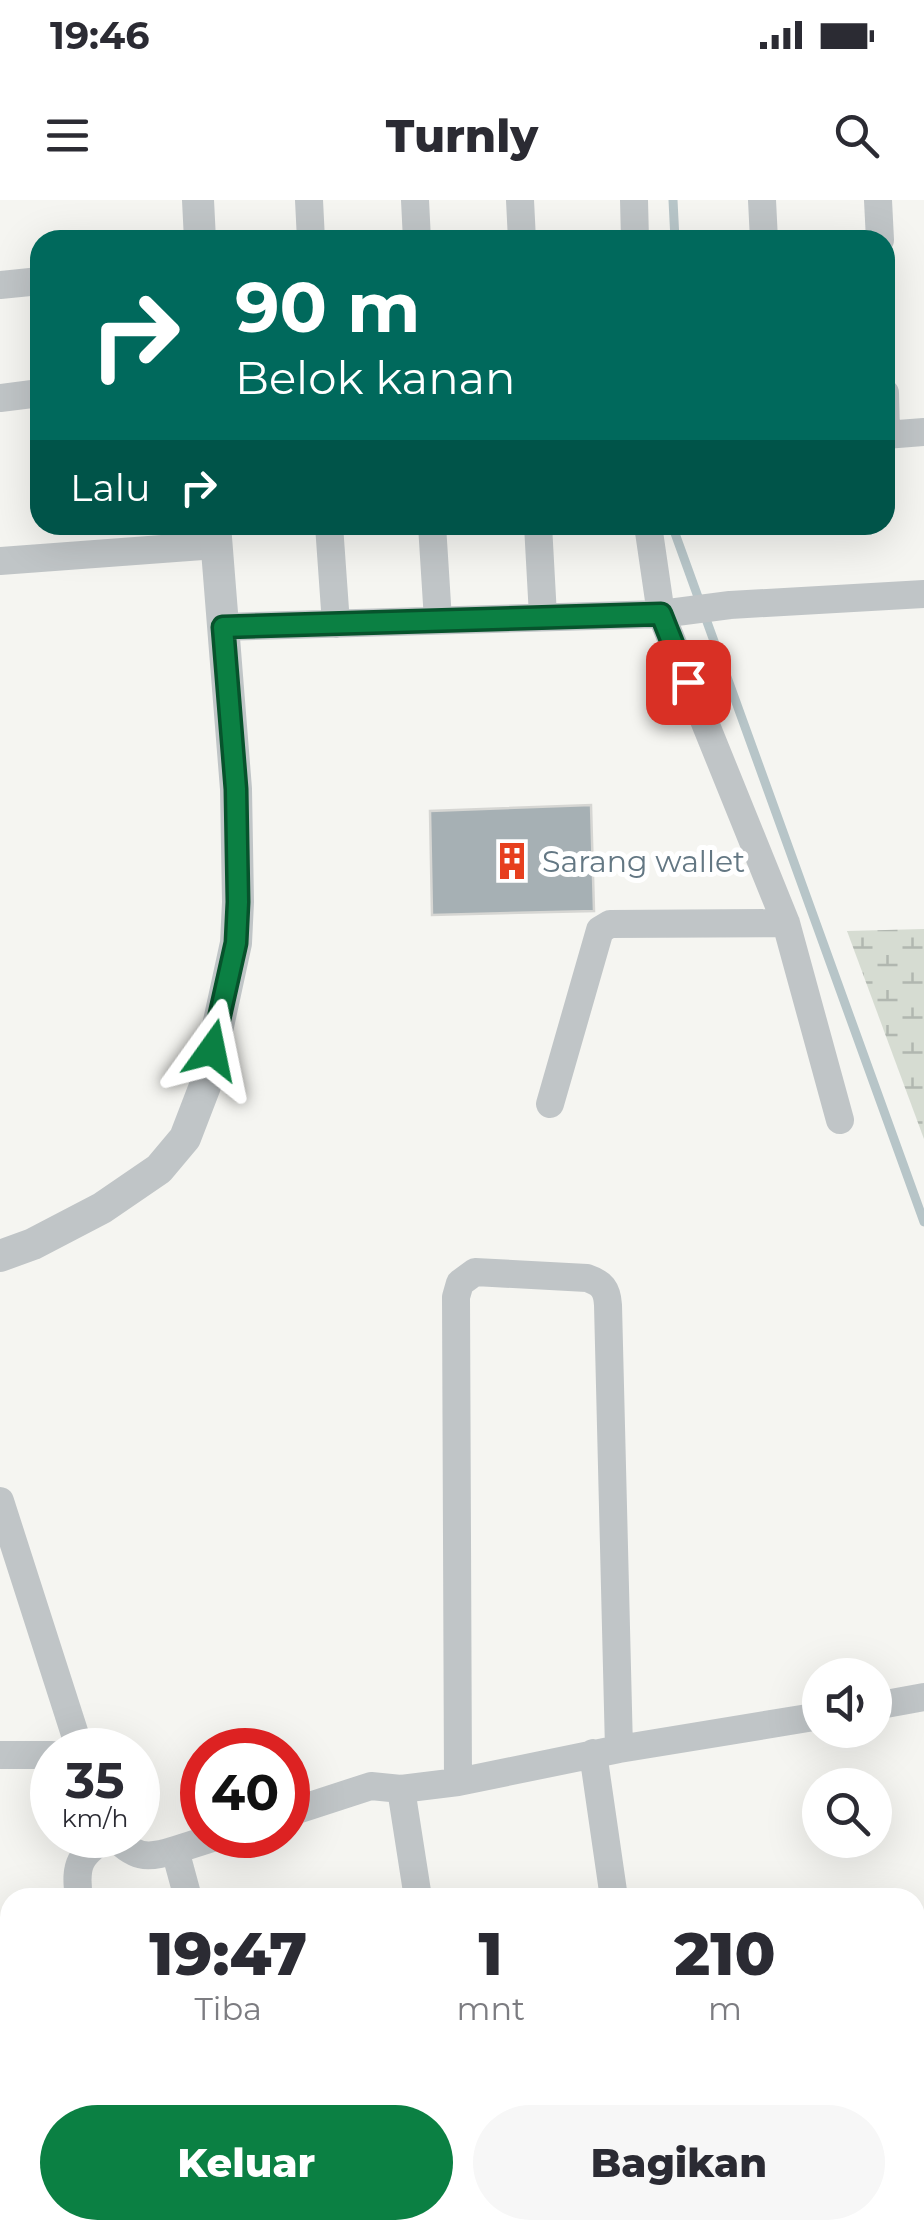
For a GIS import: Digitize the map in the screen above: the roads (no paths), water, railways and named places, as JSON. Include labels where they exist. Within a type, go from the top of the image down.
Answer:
[{"type":"street","points":[[198,200],[200,230]]},
{"type":"street","points":[[309,200],[311,230]]},
{"type":"street","points":[[415,200],[416,230]]},
{"type":"street","points":[[520,200],[522,230]]},
{"type":"street","points":[[634,200],[635,230]]},
{"type":"street","points":[[762,200],[764,230]]},
{"type":"street","points":[[878,200],[880,230]]},
{"type":"street","points":[[0,285],[30,282]]},
{"type":"street","points":[[0,398],[30,394]]},
{"type":"street","points":[[895,434],[924,432]]},
{"type":"street","points":[[0,561],[215,535],[236,789],[238,928],[204,1086],[185,1138],[174,1154],[134,1188],[102,1208],[33,1244],[0,1256]]},
{"type":"street","points":[[330,535],[336,624]]},
{"type":"street","points":[[433,535],[438,620]]},
{"type":"street","points":[[539,535],[543,616]]},
{"type":"street","points":[[651,535],[670,612],[786,923],[840,1120]]},
{"type":"street","points":[[223,627],[670,612],[924,594]]},
{"type":"street","points":[[550,1104],[604,926],[786,923]]},
{"type":"street","points":[[458,1782],[456,1297],[460,1283],[475,1272],[587,1278],[598,1282],[607,1292],[606,1751],[613,1888]]},
{"type":"street","points":[[0,1501],[73,1728]]},
{"type":"street","points":[[892,1703],[924,1697]]},
{"type":"street","points":[[310,1806],[371,1786],[401,1789],[458,1782],[606,1751],[802,1719]]},
{"type":"street","points":[[0,1755],[30,1755]]},
{"type":"street","points":[[401,1789],[416,1888]]},
{"type":"street","points":[[160,1855],[180,1848]]},
{"type":"street","points":[[175,1850],[185,1888]]},
{"type":"street","points":[[78,1888],[76,1869],[83,1858]]},
{"type":"waterway","points":[[673,200],[674,230]]},
{"type":"waterway","points":[[676,535],[924,1222]]},
{"type":"place","name":"Sarang wallet","points":[[512,861]]}]
